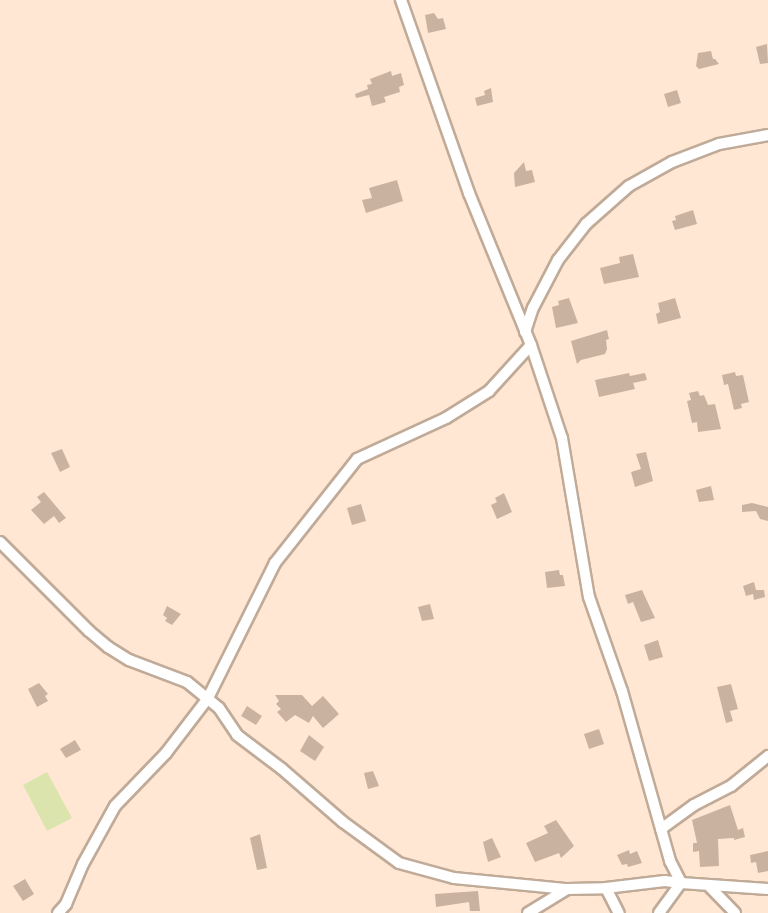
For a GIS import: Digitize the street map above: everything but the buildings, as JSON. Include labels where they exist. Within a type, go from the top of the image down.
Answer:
[{"type":"street","points":[[401,0],[470,193],[531,345],[562,438],[589,597],[622,691],[670,861],[681,884]]},
{"type":"street","points":[[525,332],[558,260],[586,224],[629,186],[672,162],[718,144],[768,135]]},
{"type":"street","points":[[58,913],[66,904],[83,864],[115,806],[166,753],[208,698],[276,563],[357,459],[446,418],[489,391],[531,345]]},
{"type":"street","points":[[0,542],[89,631],[129,660],[187,682],[219,708],[237,735],[282,769],[343,822],[399,863],[454,878],[567,889],[665,882],[710,887],[768,889]]},
{"type":"street","points":[[661,829],[694,805],[731,786],[768,756]]},
{"type":"street","points":[[663,911],[681,884]]},
{"type":"street","points":[[710,887],[735,913]]},
{"type":"street","points":[[606,888],[619,913]]},
{"type":"street","points":[[528,913],[567,889]]},
{"type":"green space","points":[[47,772],[72,818],[47,831],[23,785]]}]
